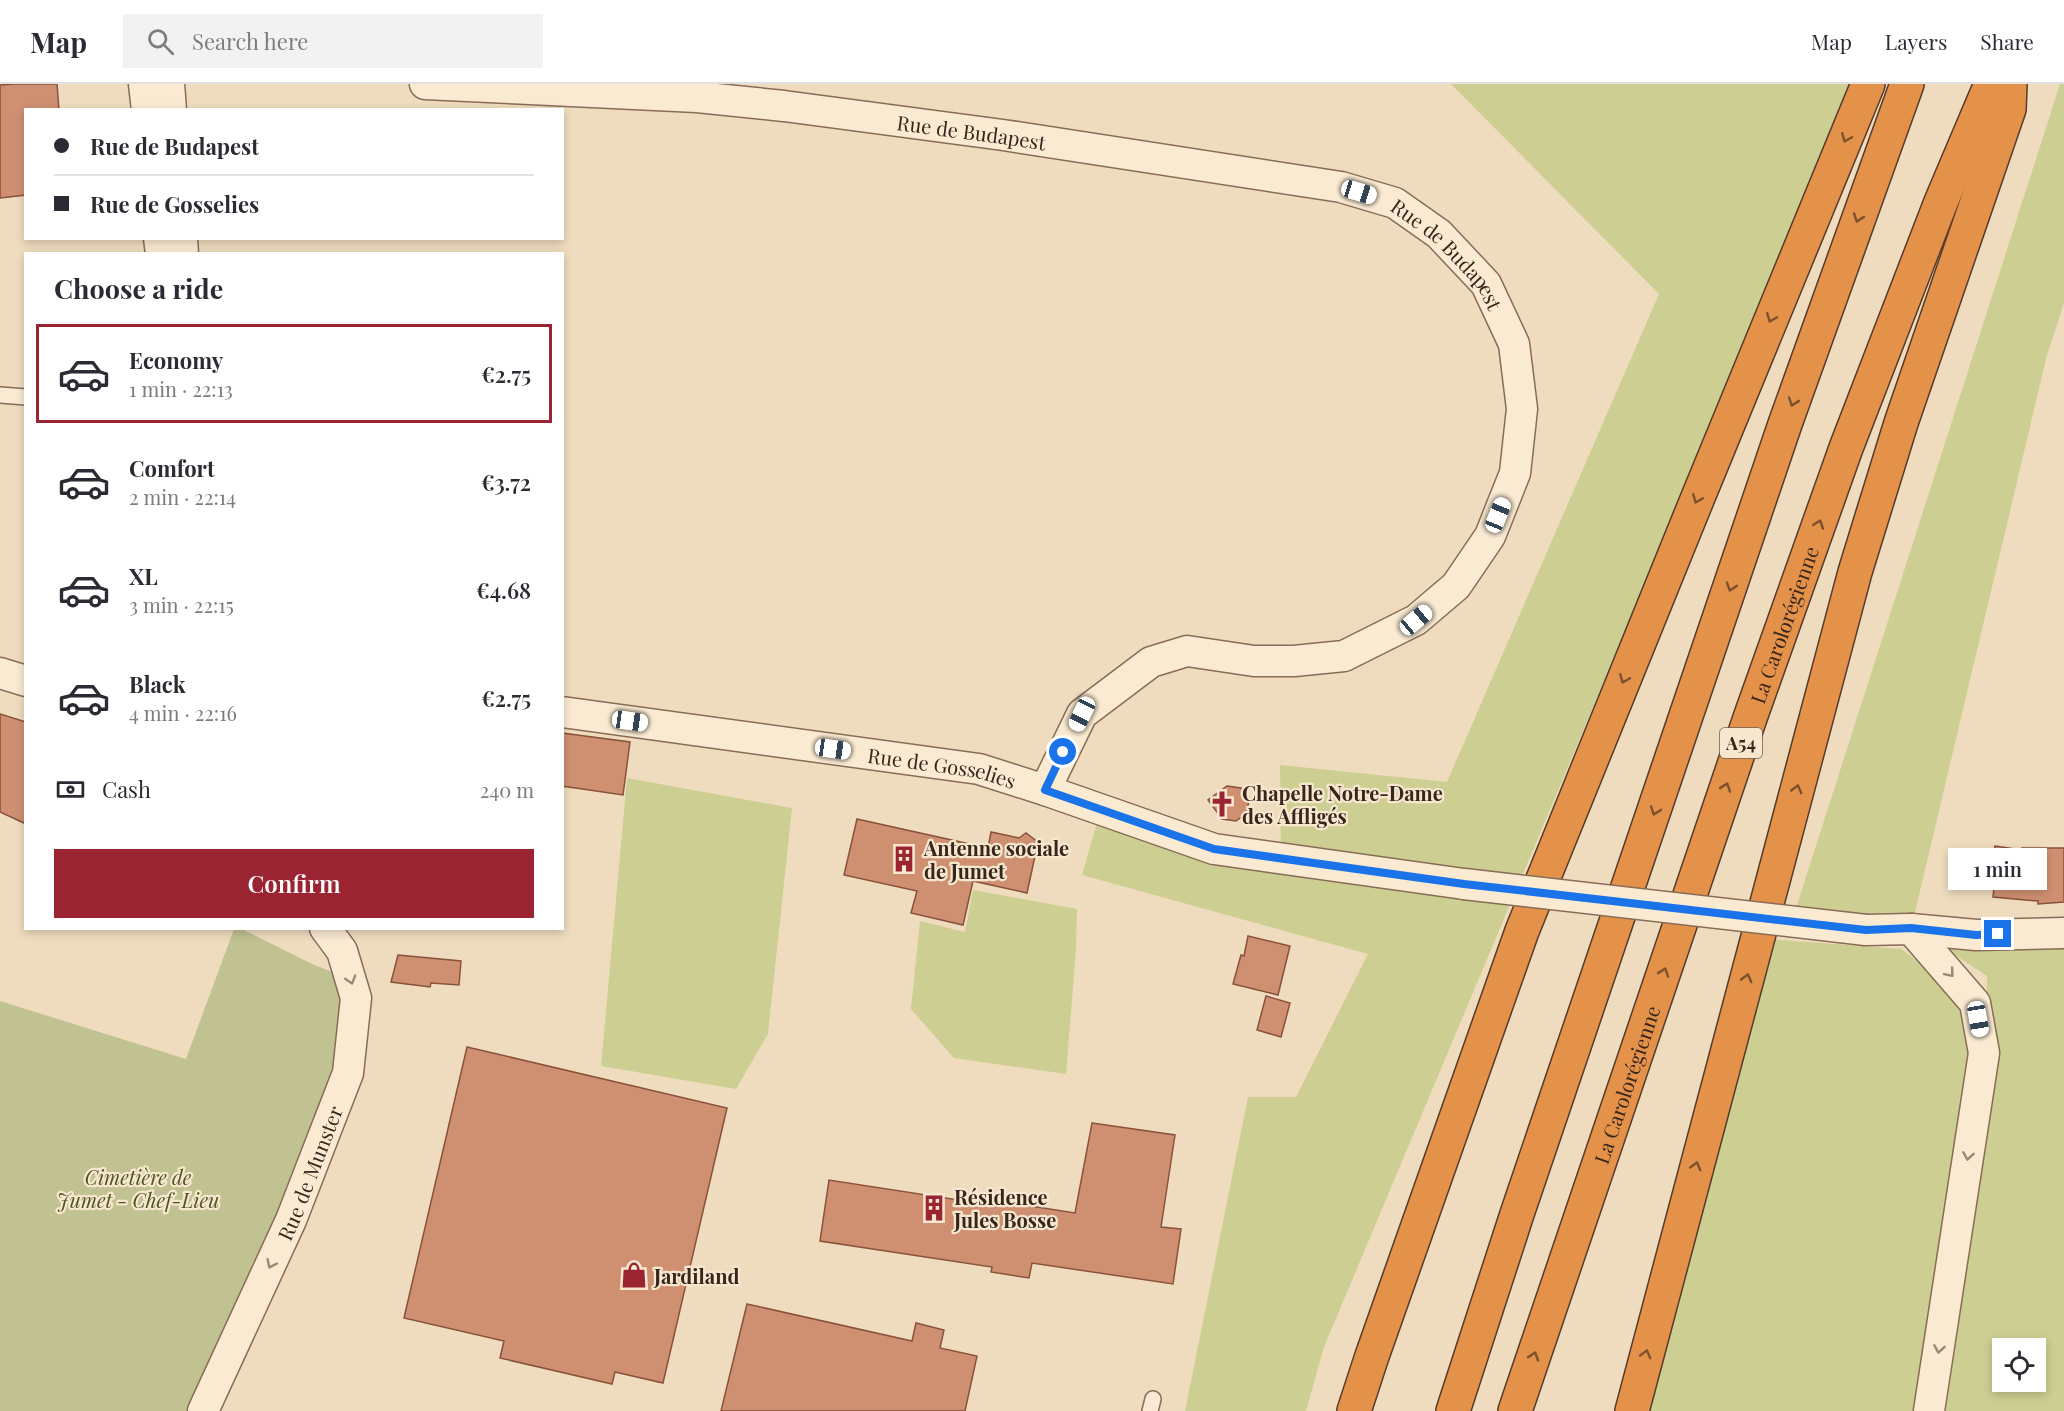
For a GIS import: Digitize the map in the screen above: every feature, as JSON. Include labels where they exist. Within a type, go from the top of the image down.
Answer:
[{"type":"highway","points":[[1354,1411],[1522,931],[1868,84]]},
{"type":"highway","points":[[1453,1411],[1517,1214],[1785,424],[1906,84]]},
{"type":"highway","name":"La Carolorégienne","points":[[1515,1411],[1750,718],[1830,493],[1941,202],[1991,84]]},
{"type":"highway","points":[[1632,1411],[1855,572],[1901,423],[2009,109],[2010,84]]},
{"type":"street","points":[[144,84],[147,108]]},
{"type":"street","points":[[169,84],[171,108]]},
{"type":"street","name":"Rue de Budapest","points":[[425,84],[697,97],[784,106],[1004,135],[1341,187],[1395,203],[1439,234],[1486,284],[1514,344],[1522,409],[1515,473],[1490,536],[1456,586],[1416,620],[1344,656],[1294,661],[1254,661],[1187,651],[1150,662],[1082,714],[1045,790]]},
{"type":"street","points":[[0,666],[24,667]]},
{"type":"street","points":[[0,673],[24,680]]},
{"type":"street","name":"Rue de Gosselies","points":[[564,712],[979,769],[1214,849],[1464,884],[1866,930],[1911,928],[1976,935],[2064,933]]},
{"type":"street","points":[[1911,928],[1975,1003],[1984,1053],[1929,1411]]},
{"type":"street","name":"Rue de Munster","points":[[203,1411],[291,1220],[348,1073],[356,998],[342,951],[326,930]]},
{"type":"lane","points":[[0,395],[24,397]]},
{"type":"green space","points":[[1451,84],[1855,84],[1324,1347],[1306,1411],[1185,1411],[1248,1097],[1296,1097],[1368,954],[1082,875],[1101,809],[1281,858],[1280,765],[1447,782],[1659,294]]},
{"type":"green space","points":[[2060,84],[2064,84],[2064,303],[2047,355],[1911,929],[1796,908]]},
{"type":"green space","points":[[627,778],[792,808],[768,1034],[736,1089],[601,1066]]},
{"type":"green space","points":[[973,890],[1077,909],[1066,1074],[954,1058],[911,1009],[920,921],[965,932]]},
{"type":"green space","name":"Cimetière de Jumet - Chef-Lieu","points":[[234,930],[244,930],[312,964],[350,979],[330,1089],[192,1411],[0,1411],[0,1001],[186,1059]]},
{"type":"green space","points":[[2064,932],[2064,1411],[1946,1411],[1985,1135],[1987,976],[1926,936]]},
{"type":"green space","points":[[1769,939],[1901,949],[1975,1003],[1919,1411],[1638,1411]]},
{"type":"building","points":[[57,84],[59,108],[24,108],[24,195],[0,198],[0,85]]},
{"type":"building","points":[[0,714],[24,721],[24,823],[0,812]]},
{"type":"building","points":[[564,733],[630,742],[623,795],[564,786]]},
{"type":"building","name":"Chapelle Notre-Dame des Affligés","points":[[1227,786],[1241,788],[1249,799],[1247,813],[1236,821],[1222,819],[1208,800]]},
{"type":"building","points":[[857,819],[988,848],[991,832],[1019,838],[1026,833],[1038,842],[1027,893],[973,881],[963,925],[911,913],[917,891],[844,875]]},
{"type":"building","points":[[1995,846],[2022,850],[2022,848],[2064,848],[2064,902],[2038,904],[2038,901],[1993,897],[1996,870],[1992,870]]},
{"type":"building","points":[[1248,936],[1290,946],[1278,995],[1233,984],[1241,955],[1244,956]]},
{"type":"building","points":[[398,955],[461,961],[459,985],[431,983],[430,987],[391,982]]},
{"type":"building","points":[[1266,996],[1290,1003],[1281,1037],[1257,1030]]},
{"type":"building","points":[[467,1047],[727,1108],[663,1383],[615,1372],[612,1384],[500,1358],[504,1341],[404,1318]]},
{"type":"building","name":"Résidence Jules Bosse","points":[[1092,1123],[1175,1135],[1161,1227],[1181,1229],[1173,1284],[1032,1263],[1029,1278],[991,1272],[992,1267],[820,1241],[829,1180],[997,1206],[998,1201],[1075,1213]]},
{"type":"building","points":[[747,1304],[912,1341],[916,1323],[944,1330],[940,1348],[977,1356],[965,1411],[721,1411]]},
{"type":"place","name":"Chapelle Notre-Dame des Affligés","points":[[1222,804]]},
{"type":"place","name":"Antenne sociale de Jumet","points":[[904,859]]},
{"type":"place","name":"Résidence Jules Bosse","points":[[934,1208]]},
{"type":"place","name":"Jardiland","points":[[634,1275]]},
{"type":"route","points":[[1063,752],[1045,790],[1214,849],[1464,884],[1866,930],[1911,928],[1976,935],[1998,934]]}]
